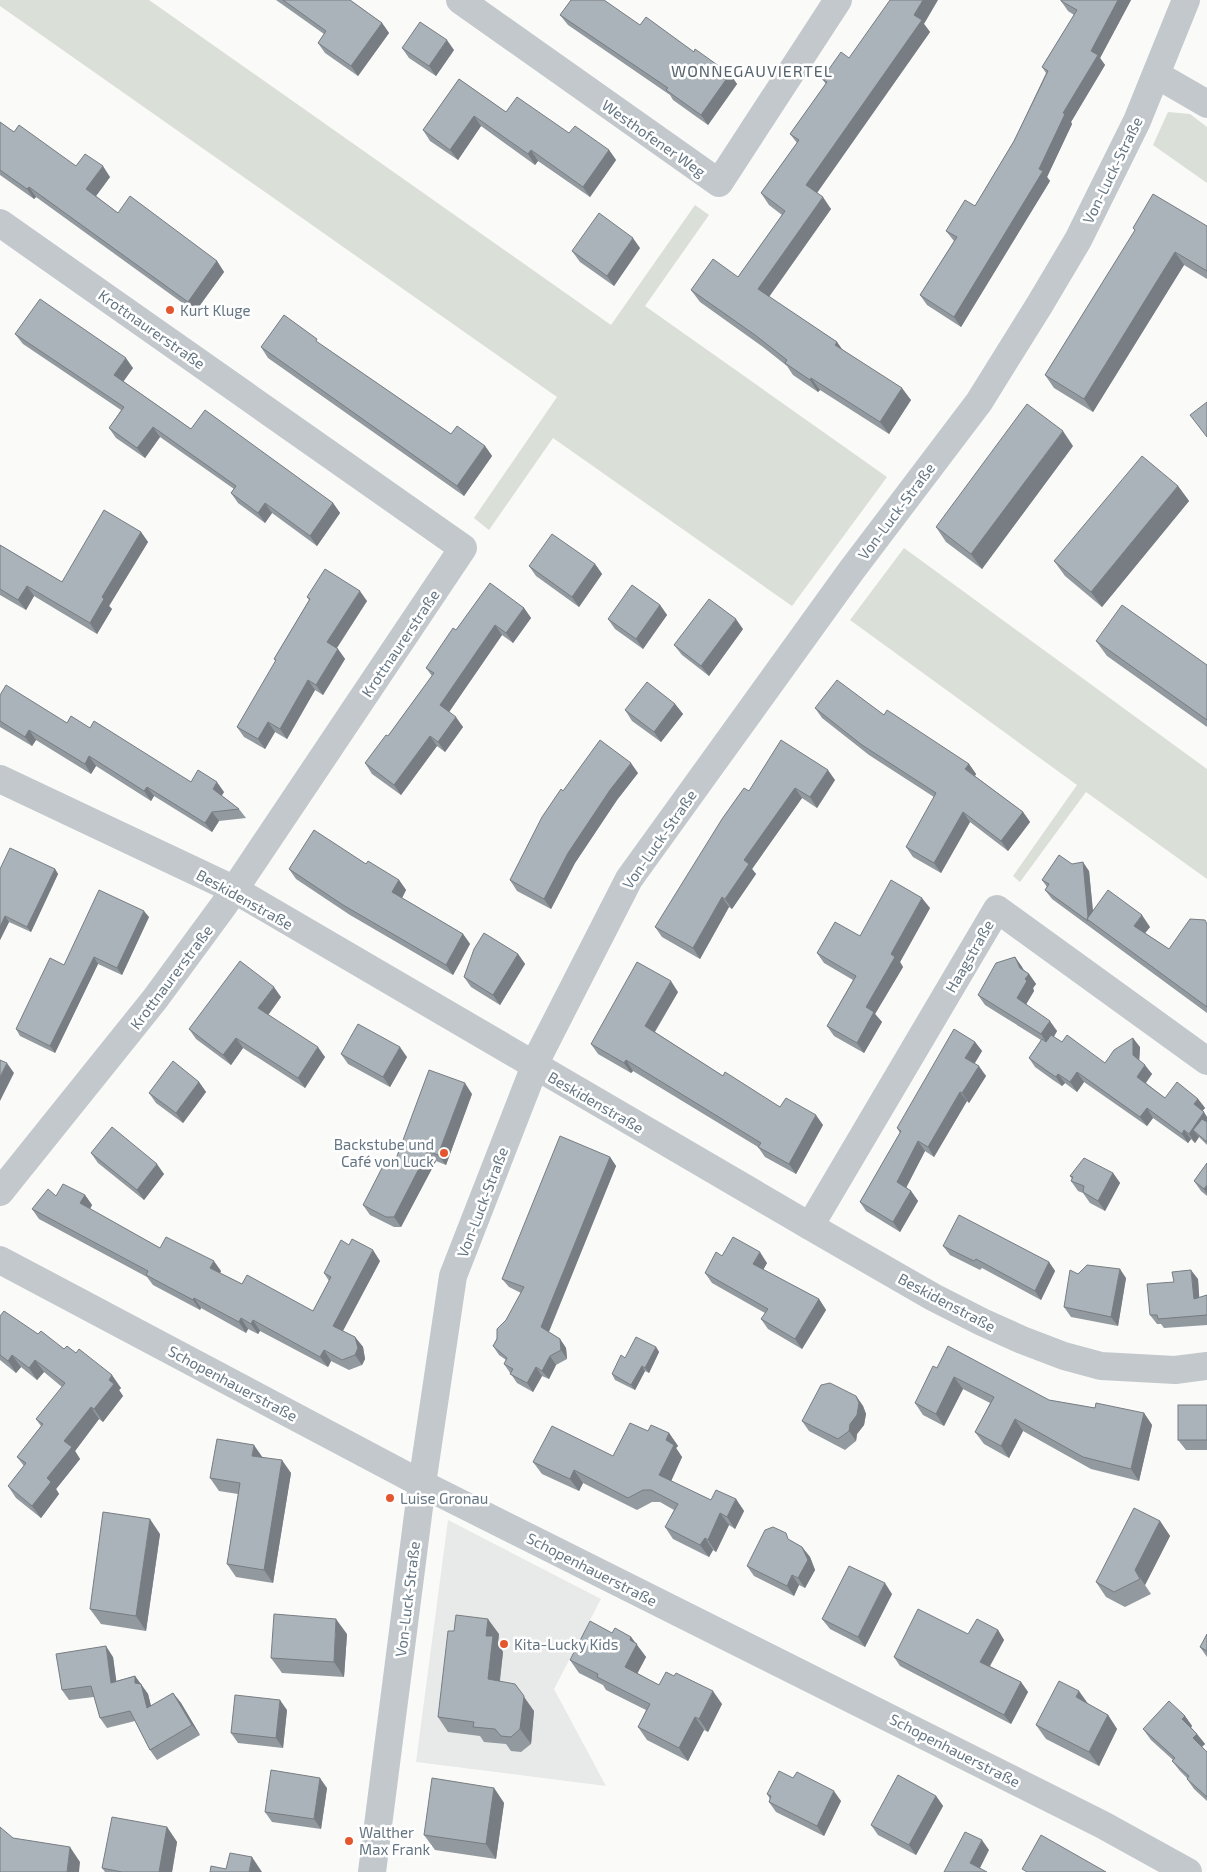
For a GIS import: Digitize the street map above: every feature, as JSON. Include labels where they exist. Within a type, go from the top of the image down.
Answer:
[{"type":"street","name":"Westhofener Weg","points":[[460,0],[719,183],[838,0]]},
{"type":"street","name":"Von-Luck-Straße","points":[[372,1872],[422,1484],[453,1276],[535,1066],[629,878],[851,571],[978,402],[1040,304],[1078,240],[1137,121],[1186,0]]},
{"type":"street","points":[[1157,75],[1207,104]]},
{"type":"street","name":"Krottnaurerstraße","points":[[0,223],[463,548],[235,890],[156,1000],[0,1192]]},
{"type":"street","name":"Beskidenstraße","points":[[0,779],[235,890],[934,1297],[1022,1340],[1064,1356],[1101,1366],[1175,1370],[1207,1366]]},
{"type":"street","name":"Haagstraße","points":[[810,1226],[997,909],[1207,1061]]},
{"type":"street","name":"Schopenhauerstraße","points":[[0,1260],[422,1484],[1103,1825],[1188,1872]]},
{"type":"shaded area","points":[[0,0],[149,0],[611,325],[695,205],[709,215],[645,306],[887,477],[792,606],[553,438],[489,530],[474,518],[557,397],[0,6]]},
{"type":"shaded area","points":[[1168,112],[1190,114],[1207,127],[1207,183],[1153,145]]},
{"type":"shaded area","points":[[904,548],[1207,769],[1207,879],[1086,792],[1020,882],[1013,876],[1077,785],[850,620]]},
{"type":"shaded area","name":"Kita-Lucky Kids","points":[[448,1520],[601,1599],[554,1689],[606,1786],[416,1762]]},
{"type":"building","points":[[283,0],[350,0],[382,23],[351,66],[318,43],[326,31]]},
{"type":"building","points":[[571,0],[604,0],[640,25],[646,17],[694,52],[695,49],[730,74],[701,115],[666,90],[668,88],[560,15]]},
{"type":"building","points":[[890,0],[923,0],[914,15],[922,20],[806,185],[823,197],[758,289],[837,342],[835,345],[902,388],[880,422],[785,363],[787,360],[755,335],[691,290],[713,259],[738,277],[785,211],[761,193],[799,140],[790,134],[827,82],[822,79],[841,52],[849,58]]},
{"type":"building","points":[[1061,0],[1118,0],[1091,51],[1098,55],[1063,113],[1065,114],[1039,169],[1043,171],[954,317],[920,295],[957,237],[946,231],[965,200],[975,206],[1014,141],[1048,71],[1042,67],[1077,10]]},
{"type":"building","points":[[420,22],[447,40],[429,66],[402,48]]},
{"type":"building","points":[[459,79],[506,112],[517,97],[569,133],[575,126],[609,150],[583,187],[531,150],[528,154],[474,116],[450,150],[423,130]]},
{"type":"building","points":[[0,122],[14,132],[19,125],[76,166],[85,154],[103,166],[86,189],[118,213],[130,196],[217,261],[188,302],[29,187],[27,189],[0,170]]},
{"type":"building","points":[[1153,194],[1207,226],[1207,271],[1175,252],[1084,399],[1045,375],[1135,230],[1133,228]]},
{"type":"building","points":[[599,213],[633,238],[607,276],[572,251]]},
{"type":"building","points":[[40,299],[126,358],[114,375],[191,429],[205,410],[333,503],[310,536],[265,503],[258,513],[231,493],[236,486],[153,427],[137,448],[109,428],[124,407],[15,334]]},
{"type":"building","points":[[284,315],[317,339],[316,341],[451,434],[457,426],[485,446],[457,486],[261,347]]},
{"type":"building","points":[[1207,402],[1207,437],[1190,415]]},
{"type":"building","points":[[1027,404],[1063,431],[971,554],[936,527]]},
{"type":"building","points":[[1142,456],[1178,486],[1091,592],[1054,561]]},
{"type":"building","points":[[104,510],[141,532],[102,597],[104,599],[90,623],[27,586],[18,600],[0,589],[0,545],[62,582]]},
{"type":"building","points":[[552,534],[595,564],[572,597],[529,566]]},
{"type":"building","points":[[325,569],[360,591],[327,642],[338,649],[316,685],[308,680],[280,729],[268,722],[258,739],[237,727],[276,660],[274,659],[310,599],[307,597]]},
{"type":"building","points":[[490,583],[524,608],[506,633],[495,625],[440,705],[456,717],[438,742],[430,736],[394,785],[365,763],[386,735],[388,736],[434,673],[426,668],[453,628],[456,630]]},
{"type":"building","points":[[632,585],[660,605],[636,639],[608,619]]},
{"type":"building","points":[[709,599],[736,619],[701,666],[674,645]]},
{"type":"building","points":[[1122,605],[1207,665],[1207,720],[1096,641]]},
{"type":"building","points":[[837,680],[884,715],[887,710],[969,764],[965,769],[1023,812],[1001,841],[963,812],[934,863],[906,847],[936,793],[862,745],[815,708]]},
{"type":"building","points":[[647,682],[675,704],[654,732],[625,710]]},
{"type":"building","points":[[6,685],[67,723],[71,716],[90,728],[94,721],[191,782],[198,770],[217,782],[213,789],[239,809],[212,812],[205,823],[147,787],[144,791],[89,756],[85,764],[29,730],[25,737],[0,721],[0,695]]},
{"type":"building","points":[[600,740],[631,763],[610,790],[568,853],[544,899],[510,880],[542,817],[561,789],[563,791]]},
{"type":"building","points":[[781,740],[828,770],[810,797],[795,788],[744,860],[749,864],[725,899],[722,897],[693,948],[655,927],[722,819],[744,788],[749,791]]},
{"type":"building","points":[[314,830],[366,864],[368,861],[399,880],[392,892],[463,934],[446,965],[343,905],[289,869]]},
{"type":"building","points":[[10,848],[55,869],[27,927],[5,916],[0,927],[0,869]]},
{"type":"building","points":[[1059,855],[1072,864],[1083,862],[1088,921],[1045,890],[1049,884],[1042,880]]},
{"type":"building","points":[[891,880],[922,898],[891,954],[895,957],[866,1007],[874,1012],[857,1043],[827,1026],[856,976],[817,953],[835,922],[860,936]]},
{"type":"building","points":[[99,890],[144,911],[117,968],[94,957],[50,1046],[16,1029],[50,958],[64,965]]},
{"type":"building","points":[[1108,890],[1142,915],[1134,926],[1169,949],[1190,919],[1205,920],[1207,924],[1207,1007],[1087,919]]},
{"type":"building","points":[[484,933],[518,954],[493,995],[464,977],[474,949]]},
{"type":"building","points":[[1015,957],[1020,968],[1029,974],[1017,998],[1050,1021],[1041,1034],[978,995],[996,963]]},
{"type":"building","points":[[240,961],[274,987],[258,1008],[318,1047],[298,1078],[236,1038],[223,1055],[189,1029]]},
{"type":"building","points":[[637,962],[671,981],[645,1026],[723,1076],[725,1072],[780,1107],[786,1098],[816,1115],[789,1164],[758,1147],[761,1143],[626,1060],[624,1063],[591,1044]]},
{"type":"building","points":[[358,1024],[400,1047],[383,1077],[341,1054]]},
{"type":"building","points":[[954,1029],[975,1042],[965,1058],[979,1066],[962,1093],[960,1092],[928,1147],[918,1141],[897,1182],[911,1191],[893,1222],[860,1202],[901,1131],[897,1128]]},
{"type":"building","points":[[1051,1035],[1062,1042],[1067,1035],[1105,1063],[1114,1050],[1133,1038],[1133,1055],[1145,1065],[1137,1077],[1165,1098],[1177,1082],[1198,1099],[1194,1104],[1204,1112],[1189,1134],[1184,1130],[1182,1134],[1147,1108],[1140,1117],[1077,1072],[1070,1082],[1058,1074],[1056,1077],[1029,1058],[1042,1039],[1046,1042]]},
{"type":"building","points":[[0,1060],[7,1063],[0,1077]]},
{"type":"building","points":[[173,1061],[199,1082],[176,1113],[149,1093]]},
{"type":"building","points":[[429,1070],[465,1083],[438,1155],[428,1151],[394,1217],[386,1217],[363,1205],[385,1162],[393,1167]]},
{"type":"building","points":[[1202,1119],[1207,1122],[1207,1142],[1193,1130]]},
{"type":"building","points":[[112,1127],[157,1164],[137,1190],[91,1153]]},
{"type":"building","points":[[560,1136],[610,1157],[541,1327],[560,1339],[561,1350],[550,1356],[542,1371],[536,1367],[527,1383],[510,1374],[513,1369],[504,1364],[507,1358],[493,1346],[497,1339],[497,1329],[506,1320],[524,1287],[502,1279]]},
{"type":"building","points":[[1084,1158],[1113,1173],[1098,1201],[1083,1192],[1084,1186],[1071,1181],[1073,1177],[1070,1176]]},
{"type":"building","points":[[1207,1163],[1207,1185],[1204,1189],[1194,1181]]},
{"type":"building","points":[[63,1184],[85,1195],[80,1203],[160,1248],[166,1237],[214,1261],[210,1268],[242,1284],[247,1275],[313,1311],[331,1277],[324,1273],[341,1240],[349,1245],[352,1239],[373,1250],[333,1326],[355,1337],[358,1348],[355,1355],[342,1360],[324,1350],[320,1357],[253,1320],[251,1324],[241,1318],[239,1322],[146,1275],[148,1271],[32,1209],[48,1189],[56,1196]]},
{"type":"building","points":[[959,1215],[1049,1262],[1035,1291],[976,1259],[974,1261],[943,1246]]},
{"type":"building","points":[[733,1237],[760,1252],[753,1264],[819,1299],[795,1339],[761,1319],[768,1309],[705,1273],[716,1252],[722,1256]]},
{"type":"building","points":[[1087,1265],[1120,1269],[1111,1317],[1064,1307],[1070,1270],[1078,1274]]},
{"type":"building","points":[[1191,1270],[1194,1299],[1207,1295],[1207,1315],[1158,1319],[1157,1315],[1150,1315],[1147,1284],[1174,1282],[1172,1272]]},
{"type":"building","points":[[4,1311],[38,1334],[41,1331],[64,1349],[67,1346],[76,1353],[79,1349],[112,1375],[109,1380],[114,1384],[94,1409],[91,1407],[64,1441],[72,1447],[47,1478],[51,1482],[32,1506],[8,1486],[26,1463],[17,1457],[43,1424],[36,1419],[65,1383],[35,1360],[29,1368],[12,1355],[8,1361],[0,1355],[0,1316]]},
{"type":"building","points":[[636,1337],[656,1347],[645,1368],[642,1366],[631,1385],[612,1374],[621,1355],[625,1358]]},
{"type":"building","points":[[948,1346],[1049,1400],[1095,1408],[1096,1403],[1144,1413],[1131,1469],[1083,1457],[1015,1419],[1001,1446],[975,1432],[994,1397],[954,1377],[936,1414],[915,1403],[933,1366],[937,1368]]},
{"type":"building","points":[[830,1383],[856,1396],[859,1403],[857,1415],[850,1424],[849,1431],[838,1439],[802,1421],[821,1385]]},
{"type":"building","points":[[1178,1405],[1207,1405],[1207,1440],[1178,1440]]},
{"type":"building","points":[[630,1423],[648,1431],[651,1425],[669,1433],[666,1440],[674,1445],[659,1475],[711,1500],[716,1490],[736,1499],[727,1517],[720,1513],[708,1540],[705,1538],[700,1545],[665,1527],[678,1504],[651,1490],[643,1490],[628,1498],[574,1470],[570,1479],[533,1462],[552,1426],[613,1456]]},
{"type":"building","points":[[217,1439],[254,1445],[252,1456],[282,1460],[264,1570],[227,1564],[240,1483],[210,1478]]},
{"type":"building","points":[[1134,1508],[1160,1521],[1135,1570],[1140,1579],[1114,1592],[1096,1582]]},
{"type":"building","points":[[103,1512],[150,1519],[136,1616],[90,1609]]},
{"type":"building","points":[[773,1527],[786,1533],[788,1539],[802,1547],[808,1560],[798,1578],[792,1575],[787,1586],[747,1566],[765,1530]]},
{"type":"building","points":[[849,1566],[885,1583],[858,1637],[822,1619]]},
{"type":"building","points":[[918,1609],[968,1634],[977,1619],[998,1630],[980,1662],[1021,1682],[1004,1715],[894,1657]]},
{"type":"building","points":[[274,1614],[336,1619],[334,1662],[271,1658]]},
{"type":"building","points":[[456,1615],[488,1619],[486,1636],[493,1636],[488,1679],[515,1684],[524,1696],[520,1729],[511,1737],[501,1736],[495,1729],[473,1727],[474,1722],[438,1717],[448,1631],[454,1631]]},
{"type":"building","points":[[590,1621],[612,1633],[615,1628],[631,1637],[630,1640],[637,1644],[625,1667],[659,1685],[666,1672],[674,1676],[676,1673],[713,1691],[699,1719],[695,1717],[679,1748],[638,1727],[650,1704],[597,1677],[598,1674],[570,1660]]},
{"type":"building","points":[[1207,1634],[1207,1651],[1200,1647]]},
{"type":"building","points":[[106,1646],[111,1683],[135,1676],[135,1683],[141,1684],[147,1708],[173,1693],[192,1725],[150,1750],[130,1711],[100,1718],[91,1686],[62,1690],[56,1654]]},
{"type":"building","points":[[1059,1681],[1079,1691],[1076,1697],[1108,1715],[1089,1752],[1036,1725]]},
{"type":"building","points":[[235,1695],[280,1700],[276,1738],[231,1733]]},
{"type":"building","points":[[1169,1701],[1185,1716],[1182,1719],[1197,1734],[1193,1738],[1207,1752],[1207,1797],[1187,1779],[1189,1776],[1172,1761],[1175,1758],[1143,1729]]},
{"type":"building","points":[[271,1770],[320,1778],[314,1819],[265,1812]]},
{"type":"building","points":[[779,1771],[793,1778],[797,1772],[834,1791],[817,1826],[769,1802],[771,1796],[767,1794]]},
{"type":"building","points":[[898,1775],[936,1796],[909,1845],[871,1825]]},
{"type":"building","points":[[432,1778],[494,1788],[486,1844],[424,1835]]},
{"type":"building","points":[[112,1817],[167,1827],[159,1872],[122,1872],[102,1868]]},
{"type":"building","points":[[0,1827],[13,1838],[70,1847],[67,1872],[0,1872]]},
{"type":"building","points":[[965,1832],[982,1840],[970,1863],[987,1872],[944,1872]]},
{"type":"building","points":[[1041,1835],[1106,1872],[1027,1872],[1022,1869]]},
{"type":"building","points":[[230,1853],[252,1857],[249,1872],[210,1872],[211,1866],[226,1869]]},
{"type":"place","name":"Kurt Kluge","points":[[170,310]]},
{"type":"place","name":"Backstube und Café von Luck","points":[[444,1153]]},
{"type":"place","name":"Luise Gronau","points":[[390,1498]]},
{"type":"place","name":"Kita-Lucky Kids","points":[[504,1644]]},
{"type":"place","name":"Walther Max Frank","points":[[349,1841]]},
{"type":"district","name":"WONNEGAUVIERTEL","points":[[752,70]]}]
